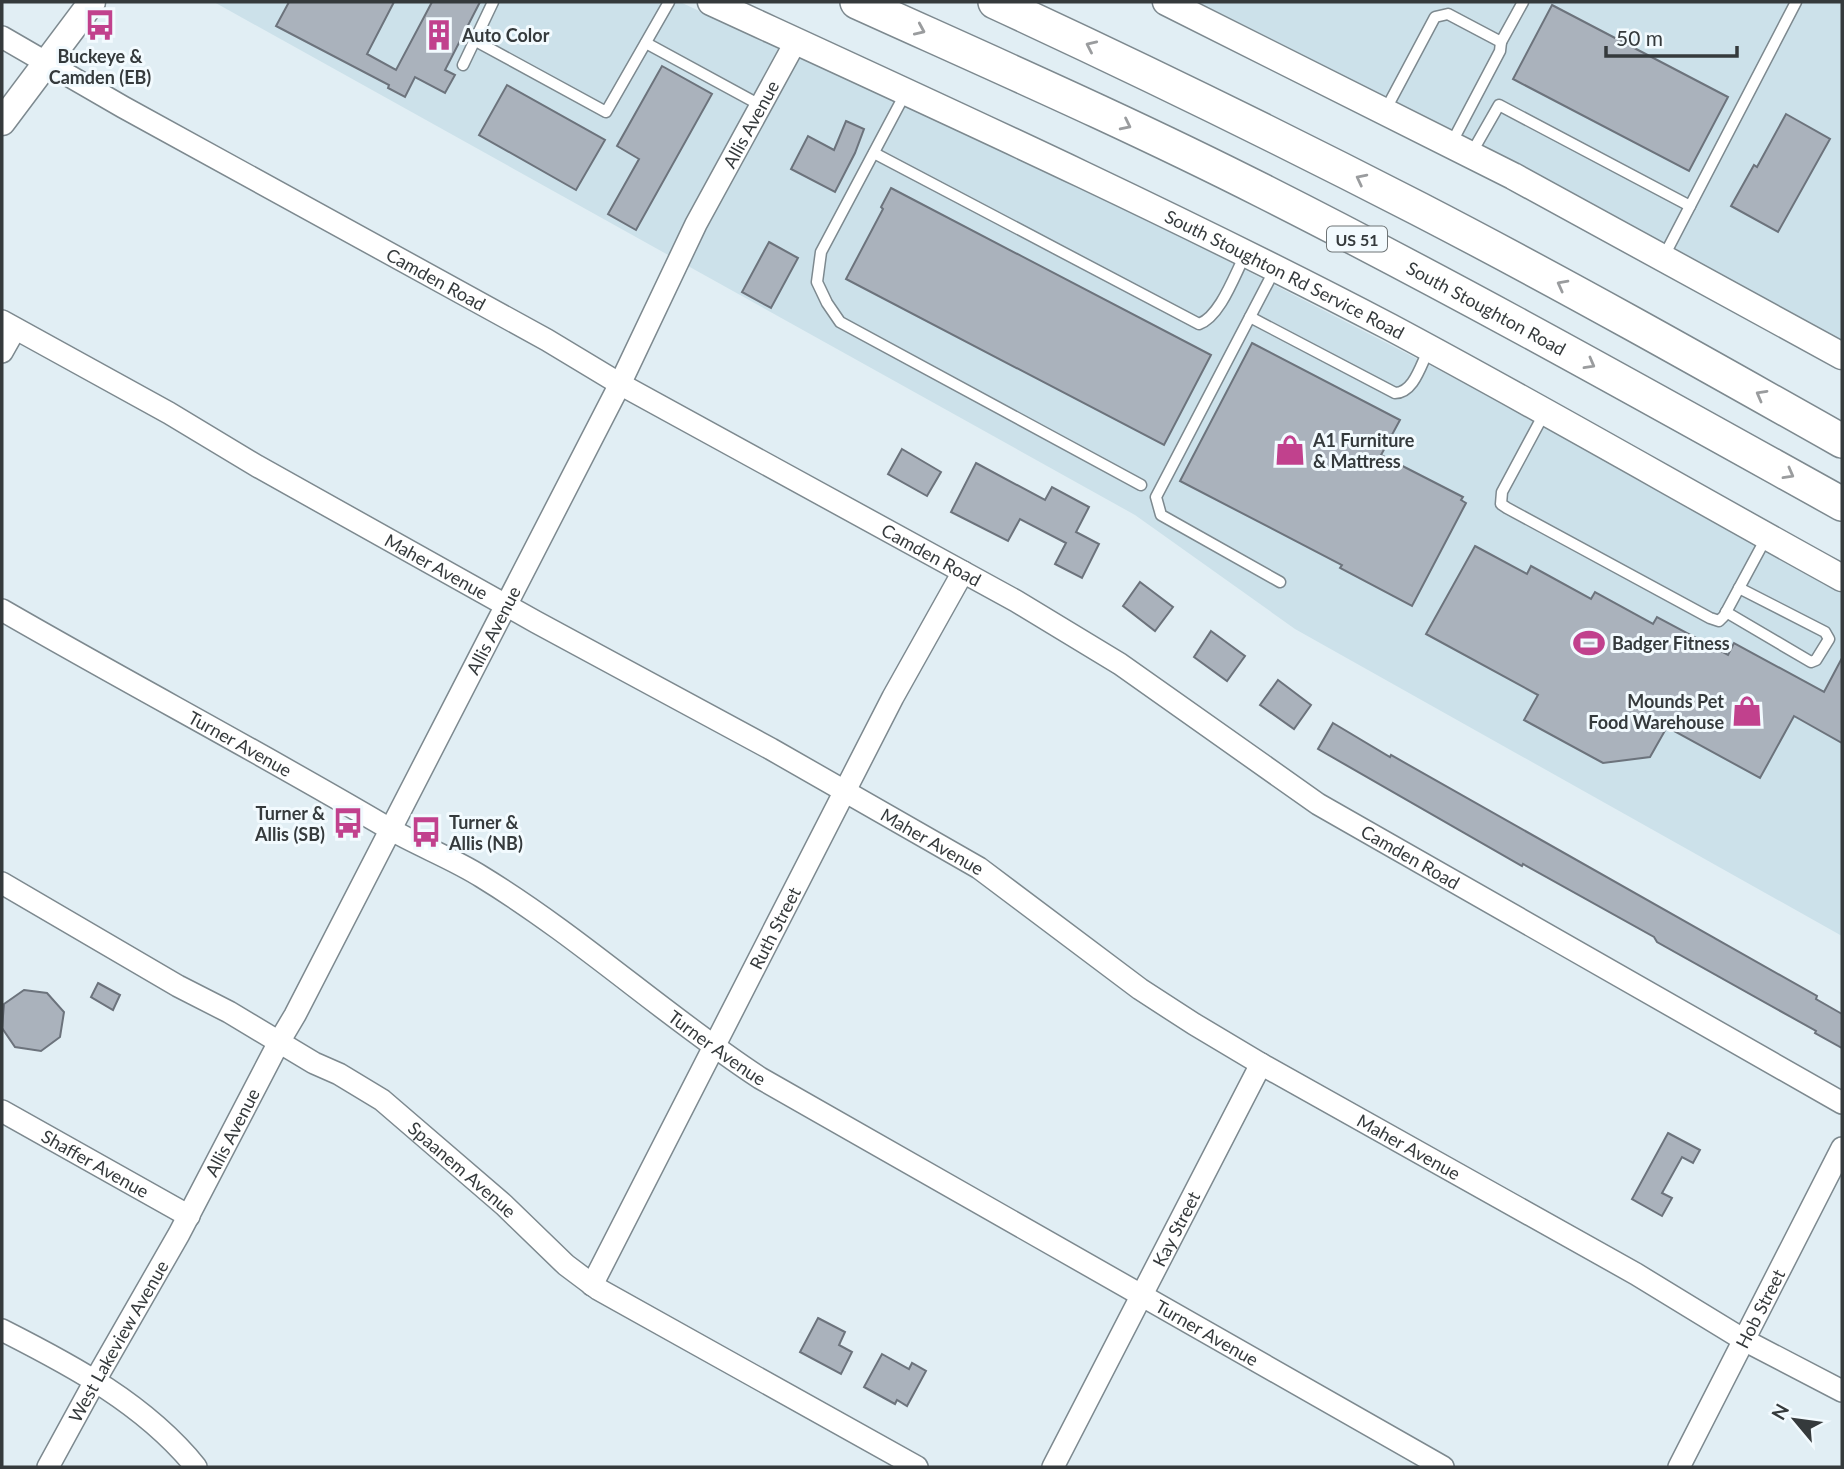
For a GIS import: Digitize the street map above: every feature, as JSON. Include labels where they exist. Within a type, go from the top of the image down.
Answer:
[{"type":"main road","name":"South Stoughton Road","points":[[857,2],[1109,116],[1264,191],[1499,313],[1842,504]]},
{"type":"main road","points":[[995,2],[1264,130],[1421,210],[1842,440]]},
{"type":"street","points":[[2,122],[92,2]]},
{"type":"street","name":"South Stoughton Rd Service Road","points":[[711,2],[1091,179],[1275,270],[1545,411],[1842,578]]},
{"type":"street","points":[[1166,2],[1461,149],[1842,356]]},
{"type":"street","name":"Camden Road","points":[[2,37],[547,340],[620,384],[1016,601],[1120,664],[1318,804],[1842,1103]]},
{"type":"street","name":"Allis Avenue","points":[[189,1216],[392,830],[620,384],[696,224],[796,41]]},
{"type":"street","points":[[2,352],[8,325]]},
{"type":"street","name":"Maher Avenue","points":[[8,325],[169,413],[257,466],[506,605],[845,791],[979,869],[1140,989],[1261,1064],[1636,1275],[1744,1340],[1842,1391]]},
{"type":"street","name":"Ruth Street","points":[[592,1285],[894,696],[963,572]]},
{"type":"street","name":"Turner Avenue","points":[[2,610],[392,830],[481,876],[542,916],[714,1048],[800,1101],[1443,1467]]},
{"type":"street","name":"Spaanem Avenue","points":[[2,883],[382,1100],[504,1205],[566,1265],[592,1285],[917,1467]]},
{"type":"street","name":"Kay Street","points":[[1053,1467],[1261,1064]]},
{"type":"street","name":"Shaffer Avenue","points":[[2,1111],[189,1216]]},
{"type":"street","name":"Hob Street","points":[[1679,1467],[1842,1148]]},
{"type":"street","name":"West Lakeview Avenue","points":[[48,1467],[189,1216]]},
{"type":"street","points":[[2,1330],[130,1402],[175,1442],[196,1467]]},
{"type":"lane","points":[[463,65],[493,2]]},
{"type":"lane","points":[[474,40],[607,112],[669,2]]},
{"type":"lane","points":[[1461,149],[1500,51],[1501,42],[1523,2]]},
{"type":"lane","points":[[1663,258],[1796,2]]},
{"type":"lane","points":[[1385,111],[1435,17],[1448,14],[1501,42]]},
{"type":"lane","points":[[646,43],[762,106]]},
{"type":"lane","points":[[906,92],[821,252],[817,282],[827,303],[840,322],[1141,485]]},
{"type":"lane","points":[[1461,149],[1499,105],[1690,206]]},
{"type":"lane","points":[[874,153],[1199,324],[1208,320],[1217,309],[1245,255]]},
{"type":"lane","points":[[1275,270],[1156,497],[1161,515],[1280,582]]},
{"type":"lane","points":[[1250,317],[1395,393],[1402,393],[1409,388],[1429,349]]},
{"type":"lane","points":[[1545,411],[1502,492],[1501,503],[1719,621],[1767,535]]},
{"type":"lane","points":[[1726,612],[1811,662],[1816,660],[1829,639],[1825,632],[1739,588]]},
{"type":"shaded area","points":[[214,2],[680,2],[1129,210],[1526,415],[1842,592],[1842,936],[1295,629],[1135,515]]},
{"type":"shaded area","points":[[1166,2],[1842,2],[1842,356]]},
{"type":"building","points":[[289,2],[394,2],[367,54],[396,70],[432,2],[480,2],[445,70],[455,75],[445,93],[415,77],[405,97],[388,88],[389,85],[276,26]]},
{"type":"building","points":[[1552,5],[1728,97],[1689,171],[1513,79]]},
{"type":"building","points":[[662,66],[712,94],[636,230],[608,214],[639,159],[617,146]]},
{"type":"building","points":[[507,85],[605,140],[576,190],[479,135]]},
{"type":"building","points":[[1786,114],[1830,139],[1778,232],[1731,206],[1754,165],[1757,167]]},
{"type":"building","points":[[846,121],[864,129],[835,192],[791,169],[808,136],[834,150]]},
{"type":"building","points":[[891,188],[1211,355],[1164,445],[846,279],[883,209],[881,207]]},
{"type":"building","points":[[769,242],[798,258],[771,308],[742,292]]},
{"type":"building","name":"A1 Furniture & Mattress","points":[[1252,343],[1400,420],[1381,455],[1463,497],[1461,500],[1466,503],[1412,606],[1340,568],[1342,565],[1180,481]]},
{"type":"building","points":[[902,449],[941,472],[927,496],[888,474]]},
{"type":"building","points":[[976,463],[1045,500],[1052,487],[1089,507],[1076,532],[1099,544],[1082,578],[1055,564],[1066,543],[1020,519],[1008,541],[951,512]]},
{"type":"building","points":[[1475,546],[1527,574],[1531,566],[1591,599],[1595,592],[1653,624],[1657,617],[1728,655],[1734,643],[1824,692],[1842,658],[1842,743],[1794,716],[1760,778],[1667,727],[1650,757],[1603,763],[1524,720],[1538,695],[1426,634]]},
{"type":"building","points":[[1140,582],[1173,607],[1155,631],[1123,606]]},
{"type":"building","points":[[1211,631],[1245,656],[1227,681],[1194,657]]},
{"type":"building","points":[[1278,680],[1311,705],[1294,729],[1260,705]]},
{"type":"building","points":[[1333,723],[1817,996],[1816,999],[1842,1014],[1842,1048],[1657,942],[1654,937],[1523,864],[1522,866],[1318,749]]},
{"type":"building","points":[[98,983],[120,995],[113,1010],[91,997]]},
{"type":"building","points":[[24,990],[47,993],[64,1012],[60,1037],[41,1051],[15,1047],[2,1028],[4,1004]]},
{"type":"building","points":[[1668,1133],[1700,1150],[1693,1163],[1682,1157],[1662,1193],[1672,1198],[1662,1216],[1632,1199]]},
{"type":"building","points":[[818,1318],[845,1332],[839,1345],[852,1352],[841,1374],[800,1352]]},
{"type":"building","points":[[882,1354],[909,1369],[912,1363],[926,1371],[907,1406],[897,1400],[895,1404],[864,1387]]},
{"type":"place","name":"Buckeye & Camden (EB)","points":[[100,25]]},
{"type":"place","name":"Auto Color","points":[[439,35]]},
{"type":"place","name":"A1 Furniture & Mattress","points":[[1290,450]]},
{"type":"place","name":"Badger Fitness","points":[[1589,643]]},
{"type":"place","name":"Mounds Pet Food Warehouse","points":[[1747,711]]},
{"type":"place","name":"Turner & Allis (SB)","points":[[348,823]]},
{"type":"place","name":"Turner & Allis (NB)","points":[[426,832]]}]
